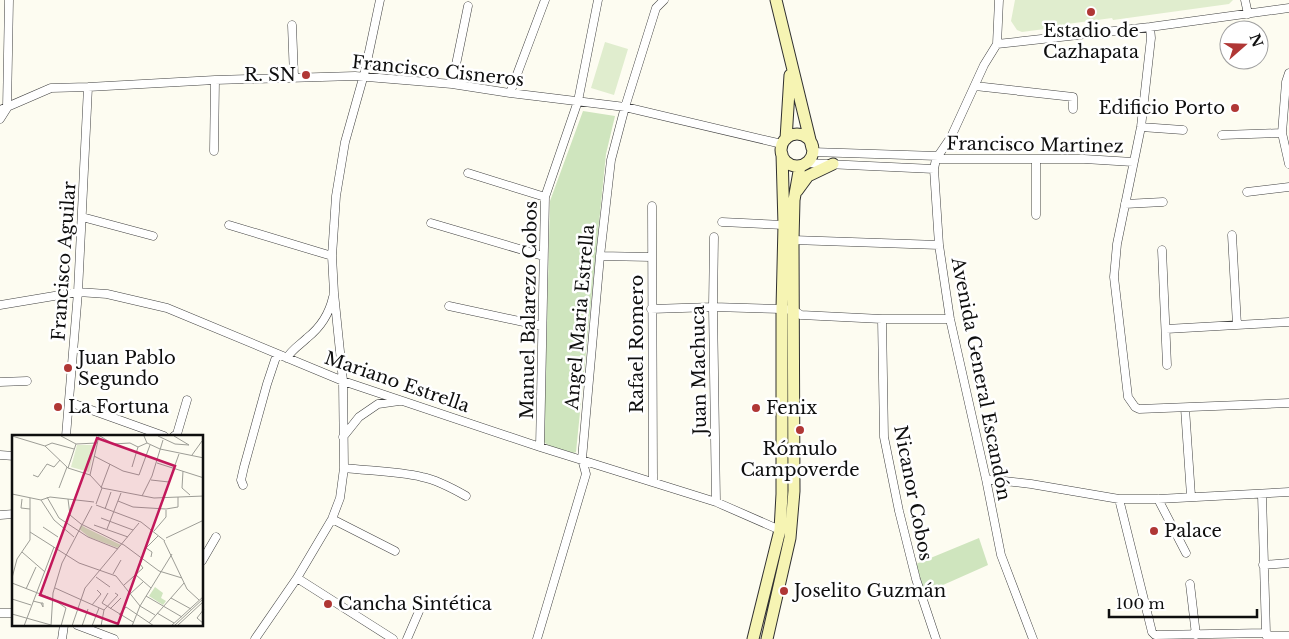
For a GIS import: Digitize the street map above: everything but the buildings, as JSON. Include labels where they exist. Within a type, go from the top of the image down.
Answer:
[{"type":"street","points":[[0,119],[3,109],[9,0]]},
{"type":"street","points":[[255,639],[297,578],[332,519],[340,498],[344,468],[343,381],[332,256],[336,196],[345,142],[363,77],[380,0]]},
{"type":"street","points":[[510,93],[545,0]]},
{"type":"street","name":"Manuel Balarezo Cobos","points":[[540,447],[545,197],[578,101],[598,0]]},
{"type":"street","name":"Angel Maria Estrella","points":[[537,639],[586,478],[582,459],[600,256],[611,160],[624,107],[656,8],[664,0]]},
{"type":"street","points":[[754,639],[780,530],[787,310],[793,240],[794,200],[803,165],[810,158],[812,150],[776,0]]},
{"type":"street","points":[[999,0],[997,44],[1150,27],[1289,8]]},
{"type":"street","points":[[1244,0],[1248,14]]},
{"type":"street","points":[[452,84],[468,6]]},
{"type":"street","points":[[292,25],[294,77]]},
{"type":"street","points":[[1150,27],[1151,38],[1141,127],[1117,244],[1114,277],[1128,397],[1135,407],[1186,408],[1289,403]]},
{"type":"street","name":"Avenida General Escandón","points":[[997,44],[984,65],[951,137],[937,158],[934,169],[939,245],[950,319],[1004,566],[1033,639]]},
{"type":"street","points":[[767,639],[790,538],[794,491],[784,225],[783,145],[790,63]]},
{"type":"street","points":[[1289,73],[1286,82],[1282,133],[1289,164]]},
{"type":"street","name":"Francisco Cisneros","points":[[3,109],[52,88],[294,77],[363,77],[452,84],[624,107],[783,145]]},
{"type":"street","points":[[214,151],[215,80]]},
{"type":"street","points":[[974,86],[1073,97],[1073,109]]},
{"type":"street","name":"Francisco Aguilar","points":[[66,435],[78,292],[88,87]]},
{"type":"street","points":[[1141,127],[1183,130]]},
{"type":"street","points":[[1222,136],[1282,133]]},
{"type":"street","points":[[783,145],[793,135],[800,135],[807,138],[812,150]]},
{"type":"street","points":[[783,145],[788,163],[934,169]]},
{"type":"street","points":[[812,150],[937,158]]},
{"type":"street","name":"Francisco Martinez","points":[[937,158],[1084,159],[1133,162]]},
{"type":"street","points":[[1036,159],[1036,215]]},
{"type":"street","points":[[794,200],[800,185],[808,176],[833,164]]},
{"type":"street","points":[[468,173],[545,197]]},
{"type":"street","points":[[1247,192],[1289,187]]},
{"type":"street","points":[[1125,204],[1162,202]]},
{"type":"street","name":"Rafael Romero","points":[[652,206],[653,482]]},
{"type":"street","points":[[82,217],[153,236]]},
{"type":"street","points":[[722,222],[784,225]]},
{"type":"street","points":[[431,223],[543,256]]},
{"type":"street","points":[[229,225],[332,256]]},
{"type":"street","points":[[1232,236],[1237,325]]},
{"type":"street","name":"Juan Machuca","points":[[714,237],[713,307],[716,502]]},
{"type":"street","points":[[793,240],[939,245]]},
{"type":"street","points":[[1162,250],[1167,365]]},
{"type":"street","points":[[600,256],[651,257]]},
{"type":"street","name":"Mariano Estrella","points":[[0,305],[78,292],[106,294],[167,308],[343,381],[540,447],[716,502],[780,530]]},
{"type":"street","points":[[287,358],[291,351],[320,326],[330,310],[334,293]]},
{"type":"street","points":[[449,306],[542,326]]},
{"type":"street","points":[[651,309],[713,307],[787,310],[801,315],[950,319]]},
{"type":"street","name":"Nicanor Cobos","points":[[882,318],[884,437],[898,511],[916,579],[936,639]]},
{"type":"street","points":[[1166,329],[1289,322]]},
{"type":"street","points":[[243,485],[241,480],[244,466],[277,354]]},
{"type":"street","points":[[0,382],[27,381]]},
{"type":"street","points":[[175,435],[187,400]]},
{"type":"street","points":[[343,437],[359,417],[378,404],[402,401]]},
{"type":"street","points":[[69,402],[161,435]]},
{"type":"street","points":[[1186,408],[1191,496]]},
{"type":"street","points":[[344,468],[424,477],[452,488],[466,496]]},
{"type":"street","points":[[986,479],[1119,498],[1158,499],[1191,496],[1262,495],[1289,492]]},
{"type":"street","points":[[1262,495],[1267,636]]},
{"type":"street","points":[[1119,498],[1152,632],[1158,636],[1172,637],[1196,635],[1289,636]]},
{"type":"street","points":[[1158,499],[1186,552]]},
{"type":"street","points":[[332,519],[395,552]]},
{"type":"street","points":[[204,558],[216,537]]},
{"type":"street","points":[[1263,564],[1289,563]]},
{"type":"street","points":[[297,578],[393,639]]},
{"type":"street","points":[[1190,584],[1196,635]]},
{"type":"street","points":[[407,639],[423,602]]},
{"type":"street","points":[[62,639],[64,626]]},
{"type":"street","points":[[80,626],[114,639]]},
{"type":"green space","name":"Estadio de Cazhapata","points":[[1015,0],[1233,0],[1229,4],[1113,20],[1112,18],[1067,24],[1067,26],[1022,32],[1017,30],[1011,21]]},
{"type":"green space","points":[[605,42],[628,49],[614,95],[591,88]]},
{"type":"green space","points":[[583,111],[615,116],[606,154],[576,452],[574,453],[549,446],[544,442],[550,201]]},
{"type":"green space","points":[[979,538],[988,565],[925,593],[916,564]]},
{"type":"place","name":"Estadio de Cazhapata","points":[[1091,12]]},
{"type":"place","name":"R. SN","points":[[306,75]]},
{"type":"place","name":"Edificio Porto","points":[[1235,108]]},
{"type":"place","name":"Juan Pablo Segundo","points":[[68,368]]},
{"type":"place","name":"La Fortuna","points":[[58,407]]},
{"type":"place","name":"Fenix","points":[[756,408]]},
{"type":"place","name":"Rómulo Campoverde","points":[[800,430]]},
{"type":"place","name":"Palace","points":[[1154,531]]},
{"type":"place","name":"Joselito Guzmán","points":[[784,591]]},
{"type":"place","name":"Cancha Sintética","points":[[328,604]]}]
